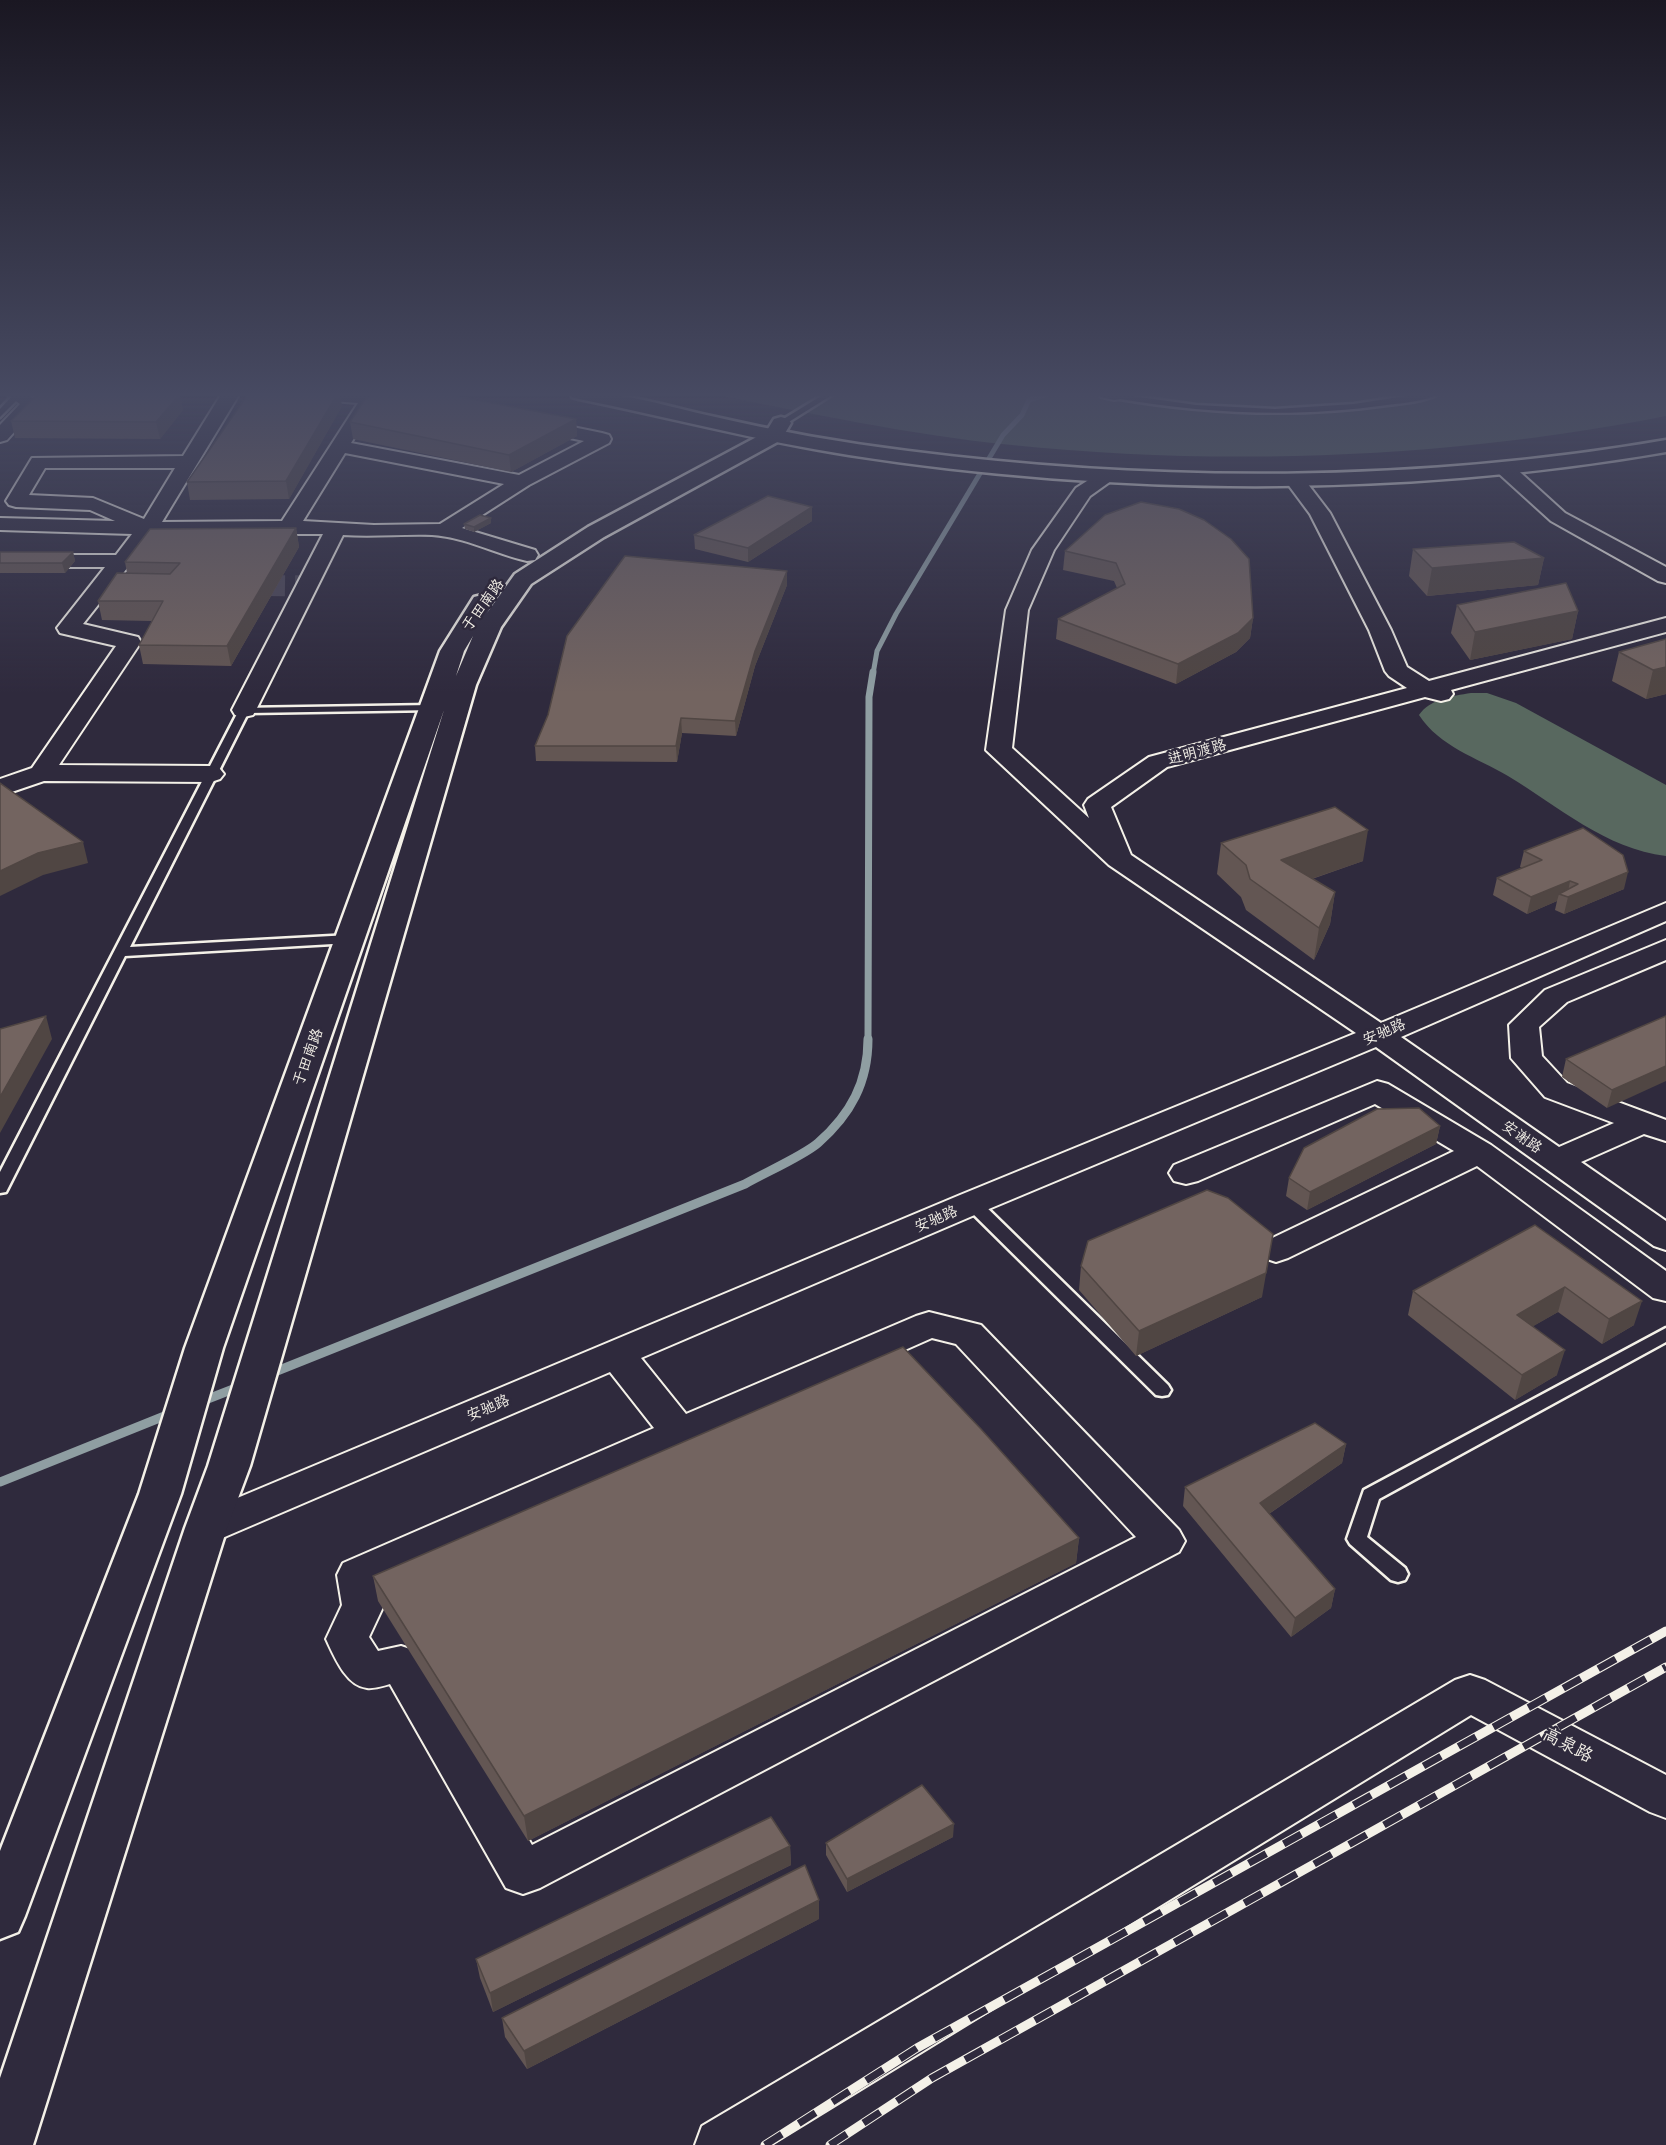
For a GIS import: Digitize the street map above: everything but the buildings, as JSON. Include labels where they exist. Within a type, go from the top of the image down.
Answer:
[{"type":"street","points":[[21,493],[16,501],[93,504],[148,528]]},
{"type":"street","points":[[41,773],[130,642],[68,628],[148,528],[170,493]]},
{"type":"street","points":[[288,528],[310,493]]},
{"type":"street","points":[[443,531],[503,493]]},
{"type":"street","name":"于田南路","points":[[1,1909],[159,1494],[204,1348],[452,651],[472,615],[495,584],[527,555],[568,528],[639,493]]},
{"type":"street","name":"于田南路","points":[[5,2145],[206,1528],[229,1466],[464,685],[489,627],[523,579],[662,493]]},
{"type":"street","points":[[1082,493],[1043,550],[1017,610],[999,750],[1119,859],[1379,1035]]},
{"type":"street","points":[[1305,493],[1320,513],[1380,630],[1397,670],[1440,693]]},
{"type":"street","points":[[1532,493],[1558,517],[1618,552],[1666,576]]},
{"type":"street","points":[[0,524],[374,531],[433,529],[527,555]]},
{"type":"street","points":[[244,711],[336,529]]},
{"type":"street","points":[[0,561],[122,561]]},
{"type":"street","name":"进明渡路","points":[[1119,859],[1097,805],[1158,762],[1440,693],[1666,625]]},
{"type":"street","points":[[412,764],[441,763]]},
{"type":"street","points":[[0,788],[41,773],[211,774]]},
{"type":"street","name":"安驰路","points":[[206,1528],[972,1203],[1379,1035],[1666,911]]},
{"type":"street","points":[[1655,1126],[1556,1090],[1527,1058],[1524,1026],[1556,996],[1666,949]]},
{"type":"street","name":"安谢路","points":[[1379,1035],[1666,1238]]},
{"type":"street","points":[[1186,1173],[1377,1091],[1479,1152],[1666,1289]]},
{"type":"street","points":[[1556,1161],[1655,1126]]},
{"type":"street","points":[[1276,1250],[1479,1152]]},
{"type":"street","points":[[929,1326],[968,1334],[1165,1541],[523,1873],[401,1664],[368,1671],[347,1639],[363,1605],[358,1575],[679,1434],[929,1326]]},
{"type":"street","points":[[617,1354],[679,1434]]},
{"type":"street","name":"高泉路","points":[[721,2145],[1470,1692],[1666,1798]]},
{"type":"lane","points":[[0,1188],[244,711],[432,708]]},
{"type":"lane","points":[[120,952],[350,939]]},
{"type":"lane","points":[[972,1203],[1162,1390]]},
{"type":"lane","points":[[1398,1574],[1357,1539],[1371,1496],[1666,1334]]},
{"type":"green space","points":[[1471,693],[1487,693],[1516,703],[1666,785],[1666,856],[1623,845],[1583,825],[1508,776],[1448,743],[1437,735],[1419,715],[1435,702]]},
{"type":"waterway","points":[[873,674],[877,651],[896,614],[968,493]]},
{"type":"waterway","points":[[868,1040],[869,697],[873,672]]},
{"type":"waterway","points":[[267,1375],[745,1184],[793,1159],[818,1143],[840,1121],[848,1109],[861,1083],[868,1039]]},
{"type":"waterway","points":[[200,1402],[241,1386]]},
{"type":"waterway","points":[[0,1482],[172,1413]]},
{"type":"tunnel","points":[[233,585],[307,586]]},
{"type":"railway","points":[[765,2145],[917,2048],[1666,1631]]},
{"type":"railway","points":[[830,2145],[932,2078],[1666,1667]]}]
